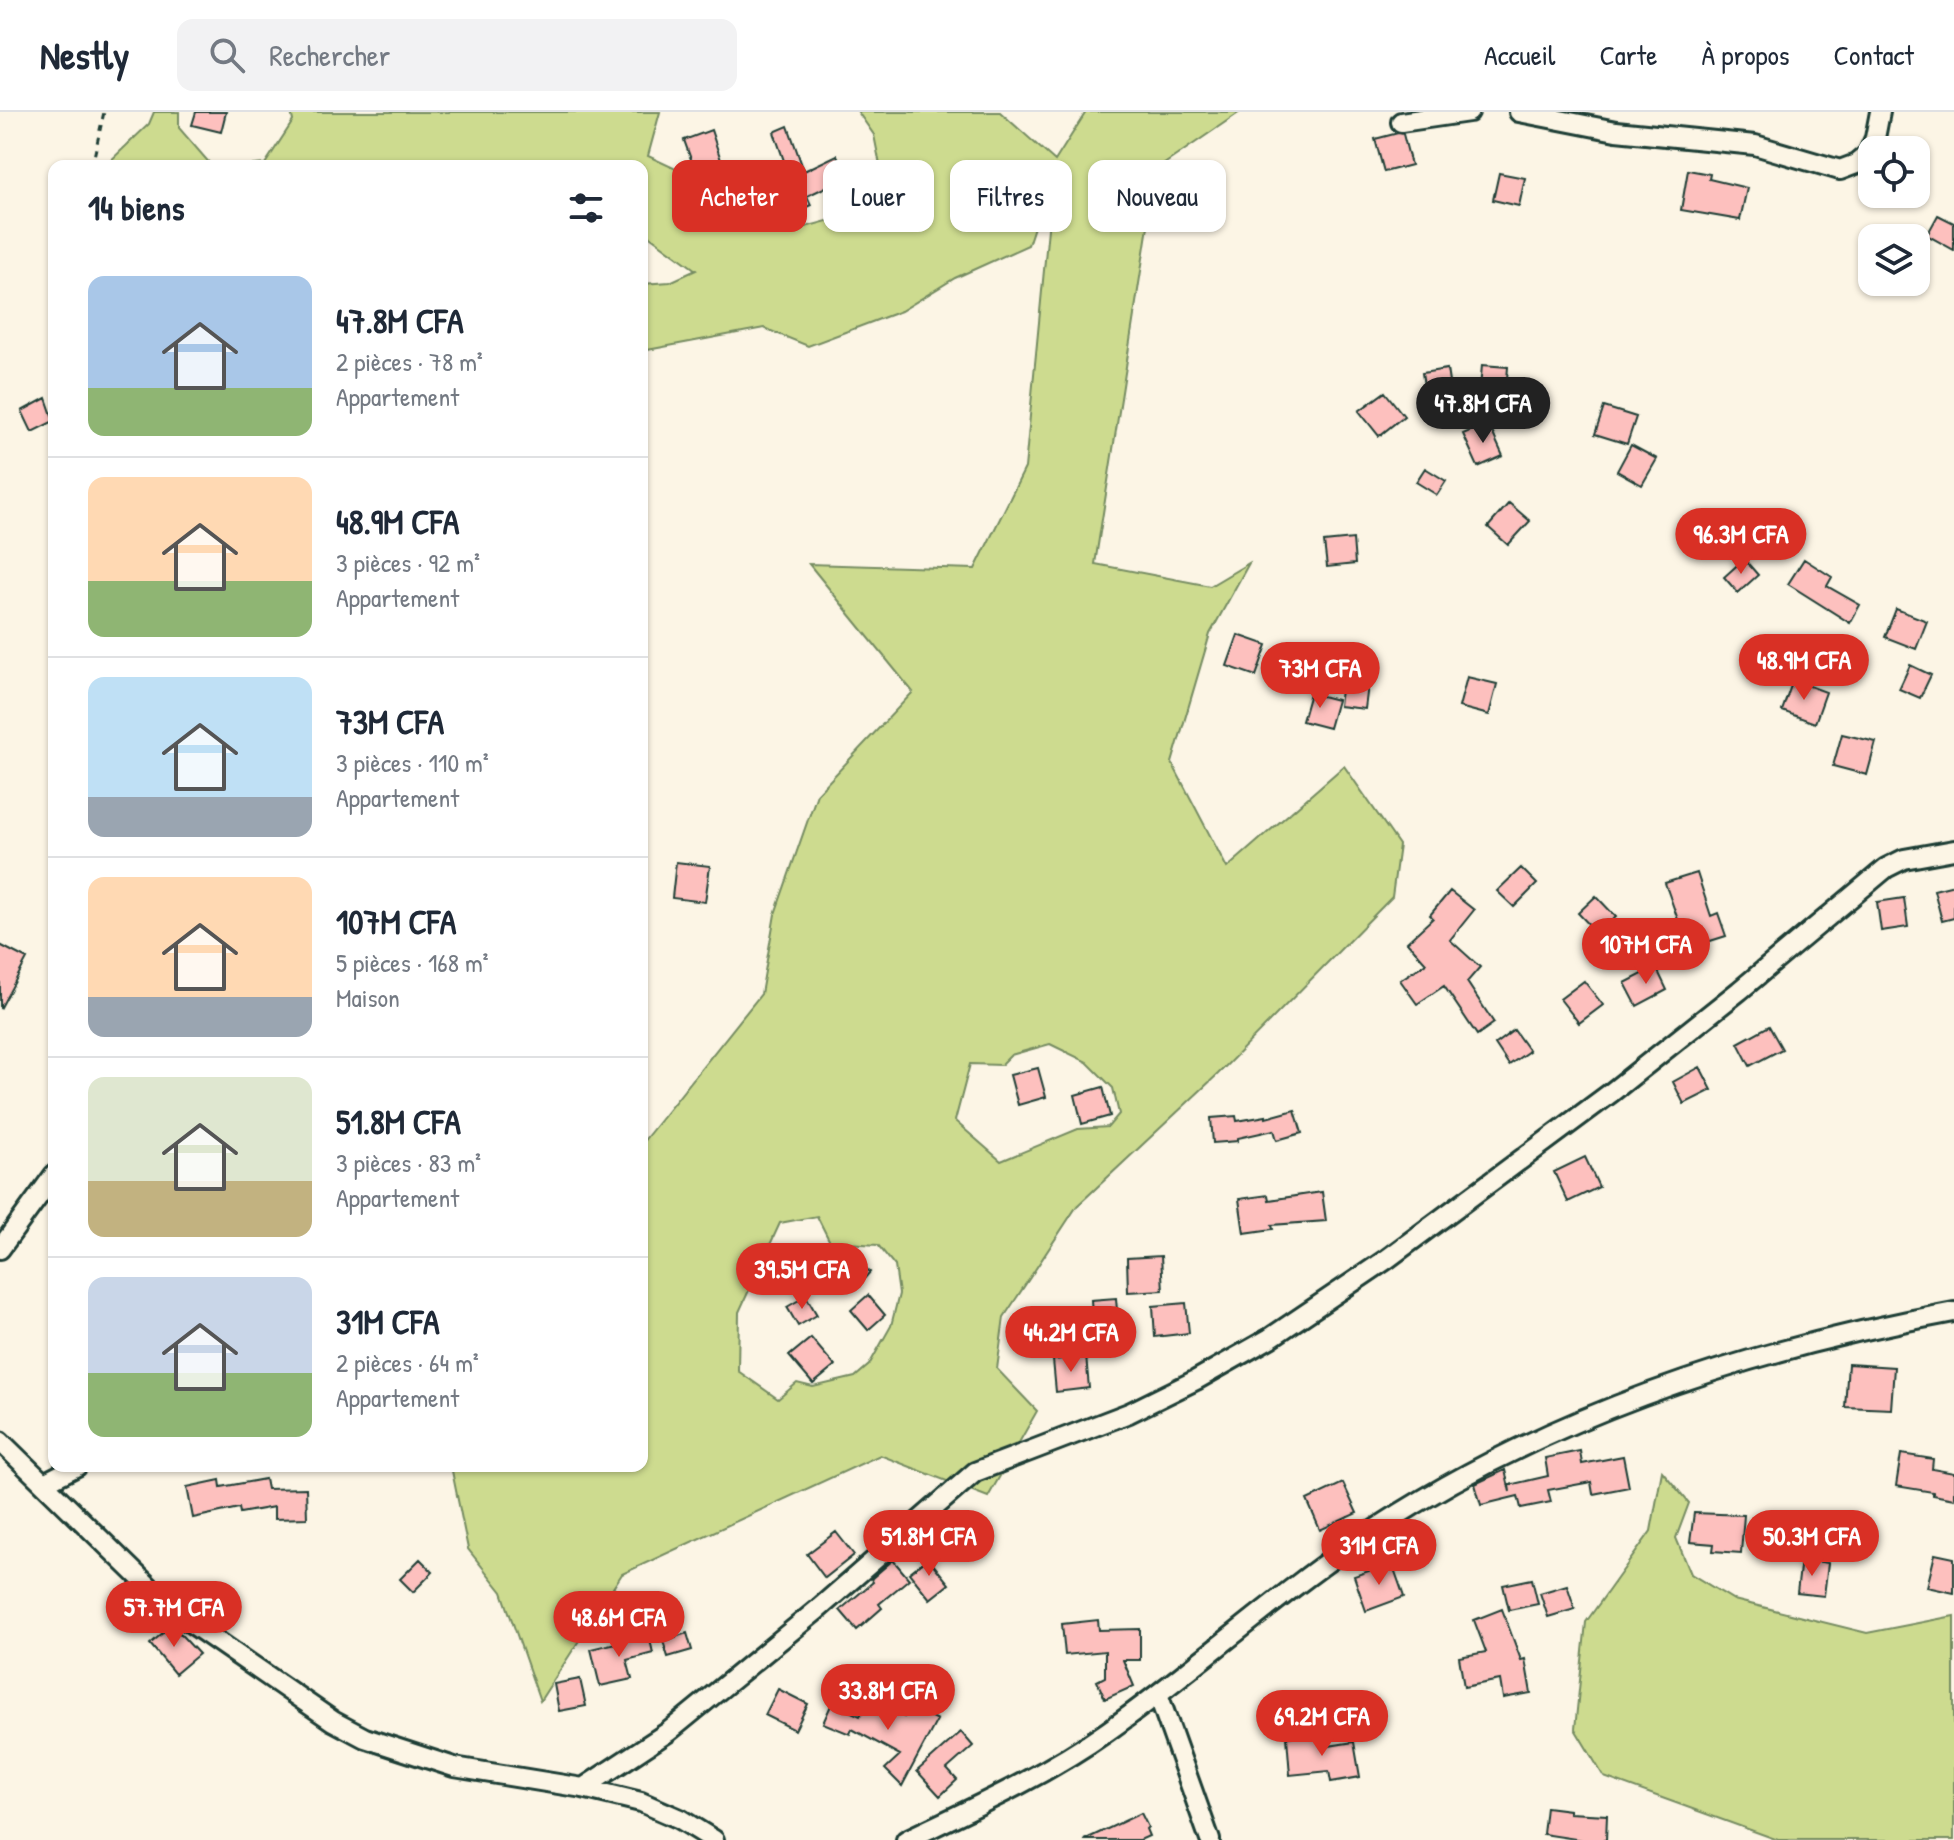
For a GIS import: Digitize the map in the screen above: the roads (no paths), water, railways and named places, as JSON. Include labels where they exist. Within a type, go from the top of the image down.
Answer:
[{"type":"street","points":[[1401,122],[1469,112]]},
{"type":"street","points":[[1519,112],[1616,131],[1755,145],[1840,170],[1856,164],[1868,154],[1880,112]]},
{"type":"street","points":[[583,1788],[668,1732],[817,1610],[975,1472],[1129,1413],[1270,1338],[1387,1259],[1612,1092],[1886,868],[1904,859],[1954,850]]},
{"type":"street","points":[[0,1249],[48,1183]]},
{"type":"street","points":[[906,1840],[1013,1788],[1106,1733],[1359,1540],[1486,1465],[1619,1405],[1733,1363],[1817,1340],[1954,1312]]},
{"type":"street","points":[[0,1441],[175,1612],[333,1721],[365,1738],[454,1767],[583,1788],[641,1802],[680,1819],[714,1840]]},
{"type":"street","points":[[44,1483],[65,1472]]},
{"type":"street","points":[[1158,1694],[1210,1840]]}]
